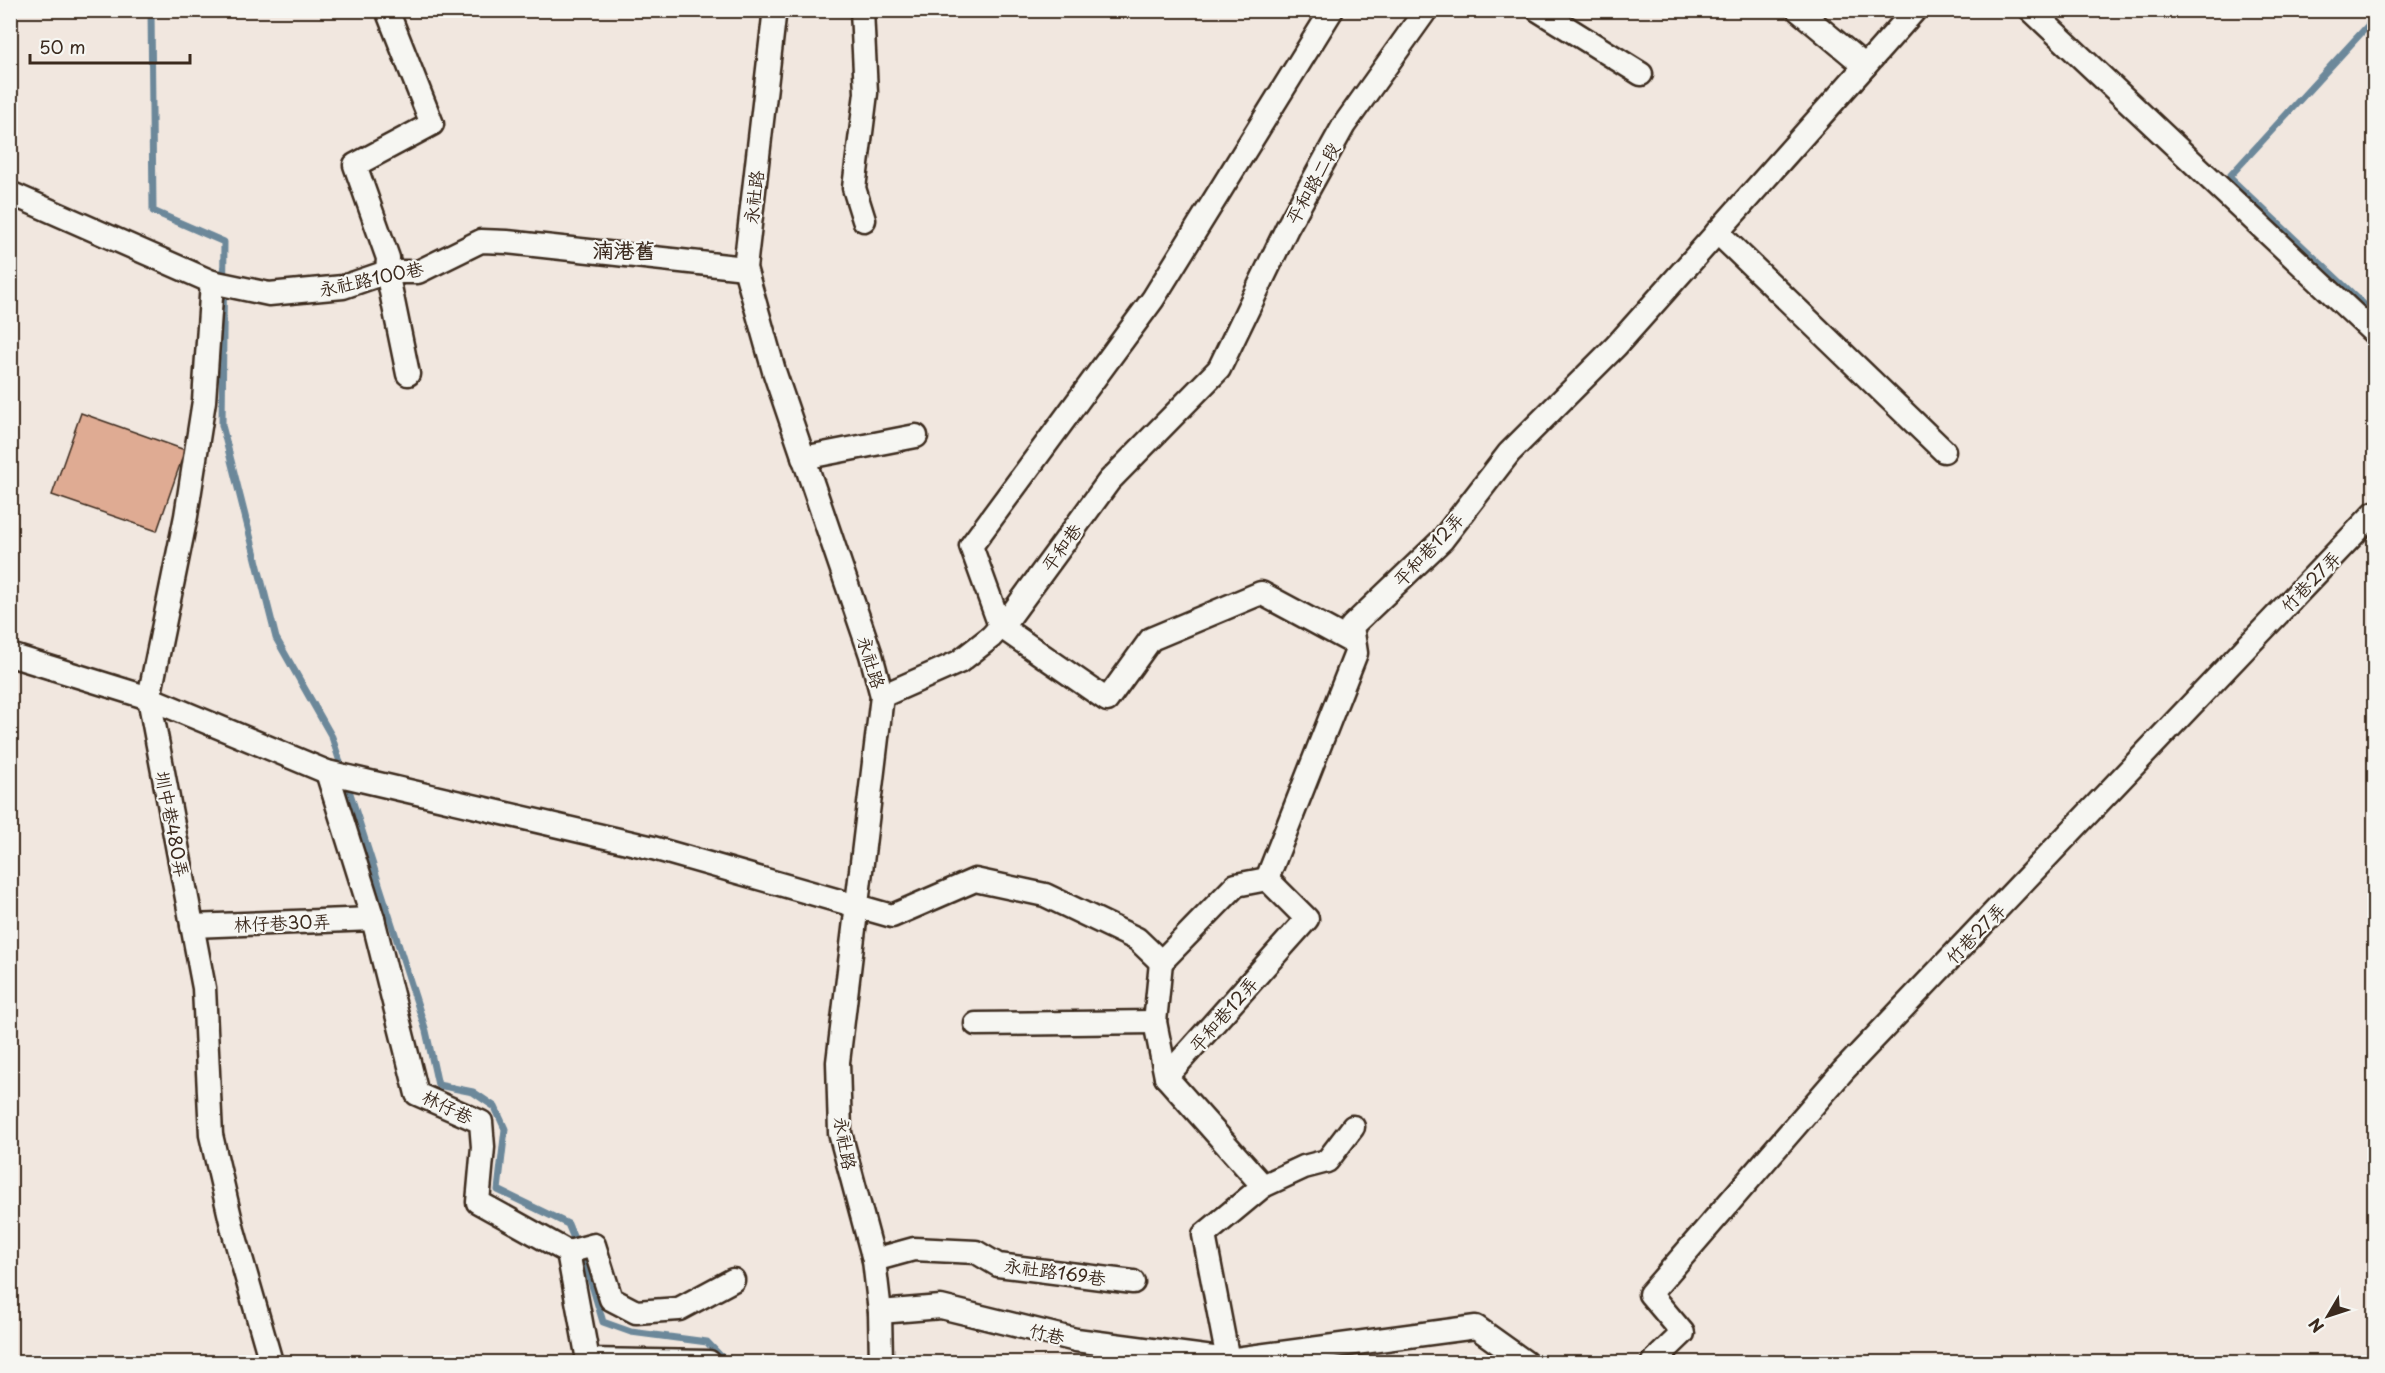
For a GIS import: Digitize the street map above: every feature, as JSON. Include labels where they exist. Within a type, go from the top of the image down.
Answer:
[{"type":"street","points":[[387,10],[432,124],[355,165],[388,258],[387,272],[408,374]]},
{"type":"street","name":"永社路","points":[[772,10],[774,17],[745,268],[774,371],[871,654],[882,696],[838,1062],[840,1133],[874,1260],[880,1312],[882,1362]]},
{"type":"street","points":[[862,10],[866,93],[854,188],[864,220]]},
{"type":"street","points":[[1332,10],[1153,298],[971,546],[1000,626],[1107,700],[1151,639],[1261,593],[1354,643]]},
{"type":"street","name":"平和路二段","points":[[1219,369],[1287,228],[1344,125],[1426,10]]},
{"type":"street","points":[[1538,10],[1641,74]]},
{"type":"street","points":[[1798,10],[1865,66]]},
{"type":"street","points":[[1915,10],[1717,232],[1944,451]]},
{"type":"street","points":[[2031,10],[2374,333]]},
{"type":"street","name":"永社路100巷","points":[[10,194],[212,282],[269,294],[343,287],[387,272],[418,272],[480,241],[745,268]]},
{"type":"street","name":"平和巷12弄","points":[[1166,1077],[1307,919],[1268,879],[1356,653],[1352,626],[1442,540],[1509,453],[1616,346],[1717,232]]},
{"type":"street","name":"圳中巷480弄","points":[[212,282],[203,412],[186,516],[149,698],[204,988],[211,1135],[233,1230],[271,1362]]},
{"type":"street","name":"平和巷","points":[[882,696],[959,662],[991,637],[1109,481],[1219,369]]},
{"type":"street","points":[[803,458],[916,436]]},
{"type":"street","name":"竹巷27弄","points":[[1653,1362],[1683,1333],[1650,1294],[1843,1071],[2374,513]]},
{"type":"street","points":[[10,655],[149,698],[327,772],[653,848],[892,916],[975,880],[1045,895],[1137,939],[1161,962]]},
{"type":"street","name":"林仔巷","points":[[327,772],[373,919],[417,1094],[481,1122],[483,1147],[478,1202],[568,1252]]},
{"type":"street","points":[[1263,1186],[1166,1077],[1155,1022],[1161,962],[1236,885],[1268,879]]},
{"type":"street","name":"林仔巷30弄","points":[[192,926],[373,919]]},
{"type":"street","points":[[976,1024],[1155,1022]]},
{"type":"street","points":[[1228,1360],[1204,1235],[1263,1186],[1304,1167],[1327,1161],[1353,1127]]},
{"type":"street","points":[[709,1362],[584,1361],[568,1252],[594,1245],[611,1299],[636,1312],[679,1310],[733,1280]]},
{"type":"street","name":"永社路169巷","points":[[874,1260],[914,1249],[976,1252],[998,1265],[1133,1282]]},
{"type":"street","name":"竹巷","points":[[880,1312],[941,1307],[1076,1340],[1228,1360],[1476,1327],[1525,1362]]},
{"type":"building","points":[[81,413],[185,450],[157,531],[52,495]]},
{"type":"waterway","points":[[151,10],[153,211],[224,242],[222,425],[276,638],[332,737],[426,1031],[438,1085],[473,1092],[495,1107],[505,1129],[498,1190],[568,1224],[589,1275],[603,1322],[631,1332],[707,1342],[726,1362]]},
{"type":"waterway","points":[[2374,19],[2229,177],[2374,314]]},
{"type":"district","name":"湳港舊","points":[[624,249]]}]
